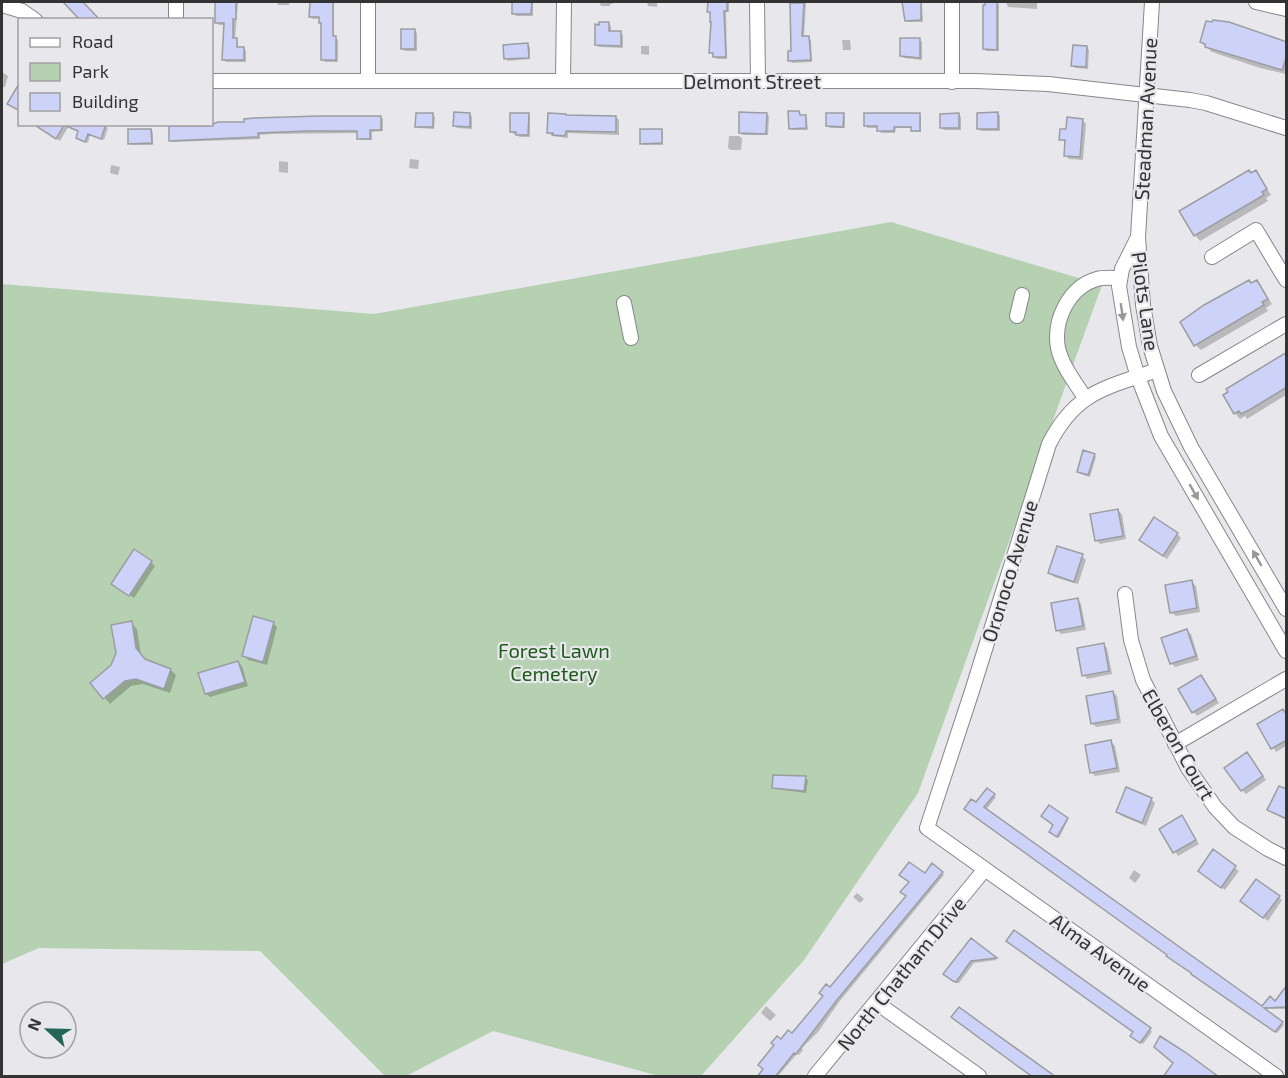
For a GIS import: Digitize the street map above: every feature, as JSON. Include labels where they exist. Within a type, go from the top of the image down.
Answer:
[{"type":"street","points":[[176,2],[176,18]]},
{"type":"street","points":[[368,2],[368,81]]},
{"type":"street","points":[[562,81],[564,2]]},
{"type":"street","points":[[757,2],[758,81]]},
{"type":"street","points":[[952,2],[952,82]]},
{"type":"street","name":"Steadman Avenue","points":[[1138,237],[1152,2]]},
{"type":"street","points":[[1256,2],[1287,9]]},
{"type":"street","points":[[3,4],[22,11],[32,18]]},
{"type":"street","name":"Delmont Street","points":[[213,81],[758,81],[1048,84],[1206,103],[1287,128]]},
{"type":"street","points":[[1212,257],[1256,230],[1287,280]]},
{"type":"street","name":"Pilots Lane","points":[[1138,237],[1122,269],[1119,286],[1123,317],[1138,377],[1161,436],[1287,651]]},
{"type":"street","name":"Pilots Lane","points":[[1138,237],[1143,305],[1150,346],[1164,391],[1191,447],[1287,609]]},
{"type":"street","points":[[1085,398],[1061,357],[1057,338],[1060,319],[1070,299],[1081,287],[1100,278],[1120,278]]},
{"type":"street","points":[[1017,316],[1022,295]]},
{"type":"street","points":[[624,303],[631,338]]},
{"type":"street","points":[[1199,375],[1287,324]]},
{"type":"street","name":"Oronoco Avenue","points":[[927,828],[1044,456],[1055,432],[1085,398],[1108,387],[1157,370]]},
{"type":"street","points":[[1220,538],[1238,527]]},
{"type":"street","name":"Elberon Court","points":[[1125,594],[1131,640],[1143,680],[1188,768],[1215,807],[1234,827],[1268,849],[1287,858]]},
{"type":"street","points":[[1175,744],[1287,678]]},
{"type":"street","name":"Alma Avenue","points":[[927,828],[1276,1077]]},
{"type":"street","name":"North Chatham Drive","points":[[815,1077],[986,869]]},
{"type":"street","points":[[877,1003],[979,1077]]},
{"type":"green space","name":"Forest Lawn Cemetery","points":[[891,222],[1102,285],[918,793],[804,960],[701,1076],[659,1076],[493,1031],[406,1076],[385,1076],[260,951],[39,948],[2,964],[2,284],[374,314]]},
{"type":"building","points":[[63,2],[83,2],[98,18],[78,18]]},
{"type":"building","points":[[215,2],[236,2],[233,38],[237,38],[237,47],[244,47],[244,60],[222,60],[224,23],[215,23]]},
{"type":"building","points":[[310,2],[333,2],[336,60],[321,60],[321,23],[319,23],[319,17],[309,17]]},
{"type":"building","points":[[512,2],[532,2],[531,14],[512,14]]},
{"type":"building","points":[[708,2],[727,2],[727,11],[724,11],[726,57],[713,57],[713,53],[709,53],[711,22],[710,12],[707,12]]},
{"type":"building","points":[[902,2],[921,2],[921,20],[905,21]]},
{"type":"building","points":[[985,2],[997,2],[997,50],[983,49],[983,5]]},
{"type":"building","points":[[790,3],[804,3],[802,36],[809,36],[811,60],[788,61],[788,51],[791,51]]},
{"type":"building","points":[[1213,20],[1229,22],[1287,42],[1287,55],[1282,70],[1205,47],[1205,44],[1200,42],[1206,21],[1212,22]]},
{"type":"building","points":[[599,22],[609,22],[609,31],[621,31],[621,46],[595,45],[595,24],[599,25]]},
{"type":"building","points":[[401,29],[415,29],[415,49],[401,49]]},
{"type":"building","points":[[900,38],[920,38],[920,58],[900,56]]},
{"type":"building","points":[[528,43],[529,58],[504,59],[503,45]]},
{"type":"building","points":[[1073,45],[1087,46],[1086,67],[1071,66]]},
{"type":"building","points":[[18,85],[18,110],[7,104]]},
{"type":"building","points":[[788,111],[799,111],[800,115],[806,115],[806,128],[789,129]]},
{"type":"building","points":[[454,112],[470,113],[470,127],[453,126]]},
{"type":"building","points":[[739,112],[767,113],[766,134],[739,133]]},
{"type":"building","points":[[998,112],[998,129],[977,129],[977,113]]},
{"type":"building","points":[[416,113],[433,113],[433,127],[415,127]]},
{"type":"building","points":[[510,113],[529,113],[528,135],[516,135],[516,132],[510,132]]},
{"type":"building","points":[[548,113],[616,116],[616,132],[566,131],[565,136],[553,135],[553,133],[547,133]]},
{"type":"building","points":[[826,113],[844,113],[843,127],[826,126]]},
{"type":"building","points":[[864,113],[920,113],[920,131],[911,131],[911,127],[894,127],[894,131],[877,131],[877,126],[864,126]]},
{"type":"building","points":[[959,113],[959,128],[940,128],[940,114]]},
{"type":"building","points":[[381,116],[381,130],[370,130],[370,139],[357,139],[357,131],[308,131],[258,133],[258,137],[169,141],[169,126],[213,126],[218,122],[244,122],[244,119]]},
{"type":"building","points":[[1067,117],[1083,119],[1080,157],[1064,156],[1065,140],[1059,140],[1060,129],[1066,129]]},
{"type":"building","points":[[36,126],[63,126],[56,139]]},
{"type":"building","points":[[66,126],[105,126],[101,139],[88,134],[85,142],[76,138],[78,131]]},
{"type":"building","points":[[128,129],[151,129],[152,143],[128,144]]},
{"type":"building","points":[[640,129],[662,129],[662,143],[640,144]]},
{"type":"building","points":[[1249,170],[1251,173],[1256,170],[1267,189],[1262,192],[1264,195],[1194,236],[1179,211]]},
{"type":"building","points":[[1249,280],[1251,283],[1257,280],[1268,299],[1262,302],[1264,305],[1194,346],[1180,322],[1204,305]]},
{"type":"building","points":[[1287,352],[1287,387],[1251,409],[1241,414],[1239,411],[1234,414],[1223,395],[1228,392],[1226,389]]},
{"type":"building","points":[[1083,450],[1095,454],[1088,475],[1077,472]]},
{"type":"building","points":[[1118,509],[1123,536],[1095,541],[1090,514]]},
{"type":"building","points":[[1154,517],[1178,533],[1163,556],[1139,540]]},
{"type":"building","points":[[1057,546],[1083,554],[1074,582],[1048,573]]},
{"type":"building","points":[[134,549],[152,561],[129,596],[111,584]]},
{"type":"building","points":[[1192,580],[1197,608],[1170,613],[1165,585]]},
{"type":"building","points":[[1078,598],[1083,626],[1056,631],[1051,603]]},
{"type":"building","points":[[253,616],[274,622],[263,662],[242,656]]},
{"type":"building","points":[[132,621],[136,648],[145,659],[171,669],[164,689],[136,679],[125,681],[103,699],[90,683],[111,665],[116,653],[111,625]]},
{"type":"building","points":[[1187,629],[1196,656],[1170,664],[1161,638]]},
{"type":"building","points":[[1104,643],[1109,671],[1082,676],[1077,648]]},
{"type":"building","points":[[238,661],[245,682],[205,694],[198,673]]},
{"type":"building","points":[[1201,675],[1216,699],[1192,713],[1178,689]]},
{"type":"building","points":[[1113,691],[1118,719],[1091,724],[1086,696]]},
{"type":"building","points":[[1283,709],[1287,716],[1287,740],[1271,749],[1257,724]]},
{"type":"building","points":[[1111,740],[1117,768],[1090,773],[1085,745]]},
{"type":"building","points":[[1247,752],[1263,776],[1241,791],[1224,768]]},
{"type":"building","points":[[773,775],[806,776],[804,791],[772,788]]},
{"type":"building","points":[[1279,786],[1287,789],[1287,819],[1267,810]]},
{"type":"building","points":[[1126,787],[1152,798],[1142,823],[1116,812]]},
{"type":"building","points":[[987,788],[995,794],[984,807],[1262,1006],[1270,996],[1275,1001],[1287,985],[1287,1007],[1264,1008],[1283,1022],[1275,1032],[1191,974],[964,809],[971,799],[976,802]]},
{"type":"building","points":[[1049,805],[1068,818],[1057,837],[1049,832],[1053,825],[1041,816]]},
{"type":"building","points":[[1182,815],[1196,840],[1173,853],[1159,829]]},
{"type":"building","points":[[1213,849],[1236,866],[1221,888],[1198,871]]},
{"type":"building","points":[[909,862],[925,873],[932,863],[943,872],[837,1000],[796,1054],[794,1053],[775,1077],[757,1077],[763,1069],[758,1065],[774,1045],[771,1043],[777,1036],[781,1039],[788,1030],[792,1033],[823,996],[819,993],[826,984],[830,987],[906,896],[900,892],[909,882],[899,875]]},
{"type":"building","points":[[1256,879],[1280,896],[1263,918],[1240,901]]},
{"type":"building","points":[[1014,930],[1151,1028],[1140,1043],[1130,1036],[1133,1032],[1006,941]]},
{"type":"building","points":[[971,938],[997,958],[971,961],[956,982],[953,981],[943,974]]},
{"type":"building","points":[[959,1007],[1056,1077],[1033,1077],[1016,1065],[951,1017]]},
{"type":"building","points":[[1160,1036],[1219,1077],[1163,1077],[1173,1063],[1154,1047]]}]
